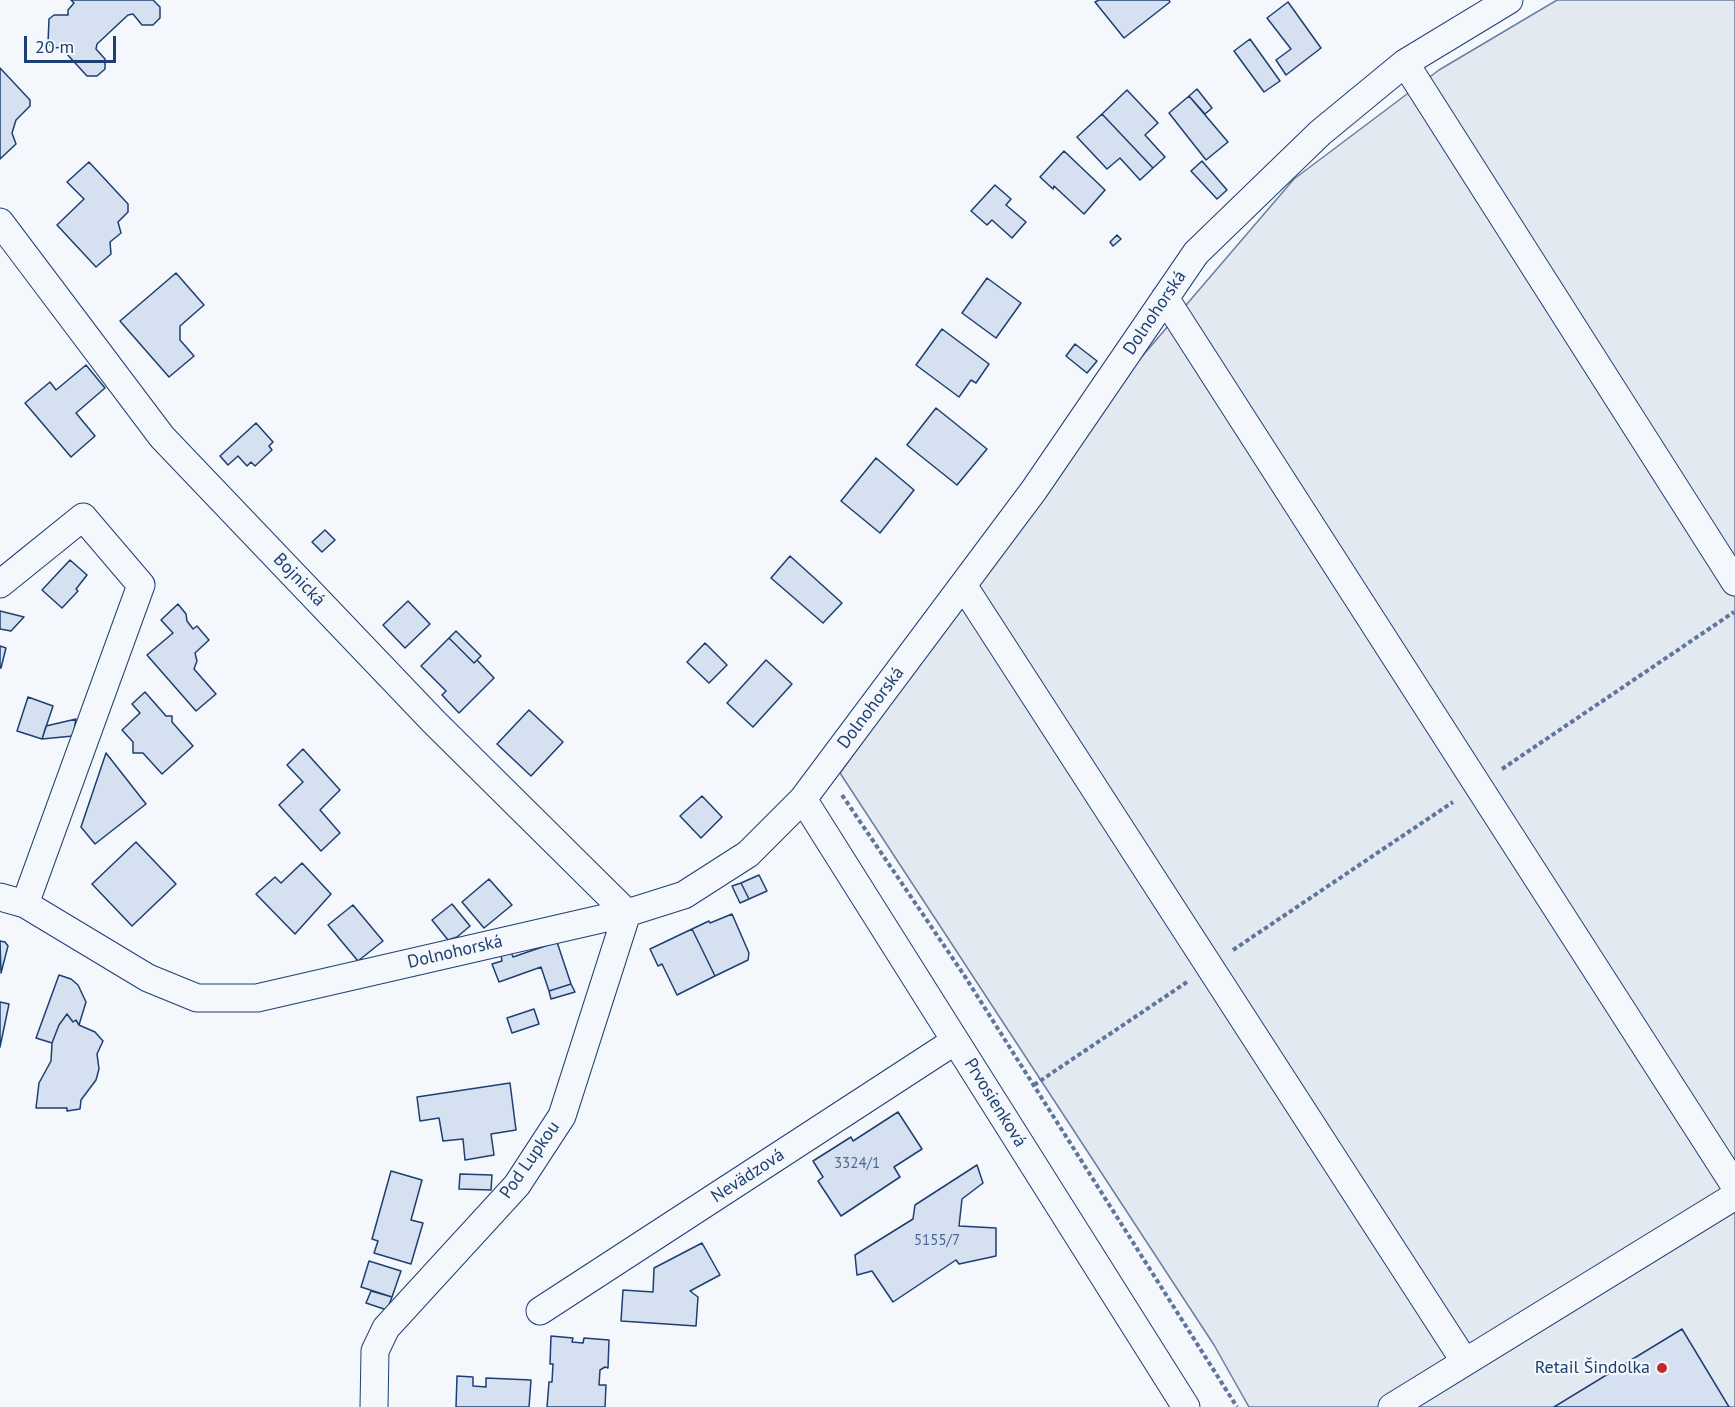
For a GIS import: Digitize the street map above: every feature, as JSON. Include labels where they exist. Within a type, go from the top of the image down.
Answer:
[{"type":"street","name":"Dolnohorská","points":[[0,584],[83,516],[141,585],[13,901],[148,978],[197,998],[257,998],[627,913],[684,895],[748,854],[803,799],[1034,490],[1196,253],[1320,133],[1405,63],[1509,0]]},
{"type":"street","points":[[1405,63],[1735,582]]},
{"type":"street","name":"Bojnická","points":[[0,222],[162,437],[434,722],[627,913]]},
{"type":"street","points":[[1165,298],[1735,1186]]},
{"type":"street","points":[[963,585],[1465,1362]]},
{"type":"street","name":"Prvosienková","points":[[803,799],[1186,1407]]},
{"type":"street","name":"Pod Lupkou","points":[[374,1407],[375,1351],[386,1328],[517,1185],[562,1116],[627,913]]},
{"type":"street","name":"Nevädzová","points":[[540,1311],[956,1041]]},
{"type":"street","points":[[1392,1407],[1735,1196]]},
{"type":"path","points":[[1034,1085],[1735,611]]},
{"type":"path","points":[[825,770],[964,975],[1237,1407]]},
{"type":"shaded area","points":[[1557,0],[1735,0],[1735,1407],[1249,1407],[1214,1345],[840,773],[1133,367],[1294,179],[1439,70]]},
{"type":"building","points":[[71,0],[153,0],[160,7],[160,18],[153,25],[142,25],[133,14],[128,15],[97,44],[96,49],[105,59],[105,69],[97,76],[87,76],[66,53],[66,47],[53,48],[48,43],[49,19],[54,15],[68,15],[68,10],[74,3]]},
{"type":"building","points":[[1099,0],[1169,0],[1170,2],[1124,38],[1095,2]]},
{"type":"building","points":[[1288,2],[1321,48],[1286,75],[1276,60],[1291,49],[1267,18]]},
{"type":"building","points":[[1250,39],[1280,81],[1264,92],[1234,51]]},
{"type":"building","points":[[0,68],[30,100],[30,106],[16,120],[12,133],[16,144],[0,159]]},
{"type":"building","points":[[1197,89],[1212,108],[1205,114],[1189,96]]},
{"type":"building","points":[[1127,90],[1158,123],[1145,135],[1165,157],[1153,168],[1102,114]]},
{"type":"building","points":[[1189,96],[1228,142],[1206,160],[1169,113]]},
{"type":"building","points":[[1102,114],[1153,168],[1140,180],[1120,158],[1107,169],[1077,137]]},
{"type":"building","points":[[1064,151],[1105,190],[1084,214],[1054,186],[1053,189],[1040,177]]},
{"type":"building","points":[[1202,161],[1227,190],[1217,199],[1191,171]]},
{"type":"building","points":[[89,162],[128,204],[128,212],[118,222],[121,233],[110,242],[111,254],[96,267],[57,225],[84,199],[67,182]]},
{"type":"building","points":[[995,185],[1011,199],[1006,205],[1026,222],[1012,238],[992,220],[987,225],[971,211]]},
{"type":"building","points":[[1117,235],[1121,239],[1113,246],[1110,242]]},
{"type":"building","points":[[176,273],[204,305],[180,326],[180,340],[194,356],[169,377],[120,321]]},
{"type":"building","points":[[987,278],[1021,303],[996,338],[962,313]]},
{"type":"building","points":[[942,329],[989,364],[976,383],[971,380],[959,397],[916,365]]},
{"type":"building","points":[[1075,344],[1097,361],[1087,373],[1066,356]]},
{"type":"building","points":[[86,365],[105,388],[76,413],[95,436],[71,457],[25,403],[50,382],[56,390]]},
{"type":"building","points":[[936,408],[987,449],[957,485],[907,445]]},
{"type":"building","points":[[256,423],[273,442],[269,446],[272,450],[255,466],[251,462],[247,466],[238,456],[228,465],[220,456]]},
{"type":"building","points":[[876,458],[914,490],[880,533],[841,501]]},
{"type":"building","points":[[325,530],[335,540],[322,552],[312,542]]},
{"type":"building","points":[[790,556],[842,603],[823,623],[771,578]]},
{"type":"building","points":[[70,560],[87,575],[76,589],[78,591],[62,608],[42,590]]},
{"type":"building","points":[[408,601],[430,624],[405,648],[383,625]]},
{"type":"building","points":[[178,604],[193,629],[197,626],[209,640],[195,653],[197,661],[194,669],[216,694],[196,711],[147,655],[173,633],[161,620]]},
{"type":"building","points":[[0,611],[24,617],[11,631],[0,629]]},
{"type":"building","points":[[456,631],[481,656],[474,663],[449,638]]},
{"type":"building","points":[[449,638],[474,663],[477,660],[494,678],[459,713],[442,695],[446,691],[421,666]]},
{"type":"building","points":[[705,643],[727,665],[709,683],[687,662]]},
{"type":"building","points":[[0,646],[6,648],[1,668],[0,668]]},
{"type":"building","points":[[766,660],[792,684],[753,727],[727,703]]},
{"type":"building","points":[[145,692],[166,716],[172,716],[172,722],[193,746],[162,774],[143,753],[133,753],[133,742],[122,730],[140,713],[132,704]]},
{"type":"building","points":[[28,697],[53,706],[42,739],[17,731]]},
{"type":"building","points":[[529,710],[563,742],[531,776],[497,744]]},
{"type":"building","points":[[76,719],[73,736],[42,739],[46,726]]},
{"type":"building","points":[[303,749],[340,790],[320,810],[340,833],[321,851],[279,805],[303,782],[287,765]]},
{"type":"building","points":[[106,753],[146,804],[95,844],[81,827]]},
{"type":"building","points":[[702,796],[722,817],[701,838],[680,816]]},
{"type":"building","points":[[136,842],[176,884],[132,926],[92,884]]},
{"type":"building","points":[[302,863],[331,894],[295,934],[256,894],[275,877],[281,883]]},
{"type":"building","points":[[759,875],[767,891],[749,899],[741,883]]},
{"type":"building","points":[[489,879],[512,905],[484,928],[462,902]]},
{"type":"building","points":[[741,883],[749,899],[740,903],[732,886]]},
{"type":"building","points":[[452,904],[470,926],[457,937],[448,940],[432,920]]},
{"type":"building","points":[[353,905],[383,941],[358,961],[328,925]]},
{"type":"building","points":[[732,914],[749,953],[748,960],[715,976],[692,929]]},
{"type":"building","points":[[692,929],[715,976],[677,995],[662,964],[658,966],[650,949]]},
{"type":"building","points":[[0,941],[5,942],[8,946],[1,973]]},
{"type":"building","points":[[557,942],[571,984],[549,991],[541,967],[499,982],[492,964],[502,961],[501,955],[511,952],[513,957]]},
{"type":"building","points":[[59,975],[71,979],[78,985],[86,1002],[79,1025],[76,1020],[73,1022],[67,1014],[59,1025],[52,1043],[36,1038]]},
{"type":"building","points":[[571,984],[575,992],[551,999],[549,991]]},
{"type":"building","points":[[0,1002],[9,1004],[0,1047]]},
{"type":"building","points":[[534,1009],[539,1024],[512,1033],[507,1018]]},
{"type":"building","points":[[67,1014],[73,1022],[76,1020],[79,1025],[95,1032],[103,1041],[97,1054],[99,1069],[96,1080],[81,1100],[80,1109],[67,1111],[67,1108],[36,1108],[39,1083],[51,1061],[52,1043],[59,1025]]},
{"type":"building","points":[[510,1083],[516,1130],[491,1134],[494,1155],[465,1160],[463,1139],[443,1141],[439,1118],[420,1121],[417,1097]]},
{"type":"building","points":[[898,1112],[922,1149],[894,1167],[900,1177],[841,1216],[818,1181],[823,1177],[813,1161],[851,1137],[853,1141]]},
{"type":"building","points":[[977,1165],[983,1183],[962,1199],[959,1226],[996,1228],[996,1256],[959,1264],[956,1260],[893,1302],[872,1271],[857,1275],[855,1255],[913,1219],[915,1205]]},
{"type":"building","points":[[391,1171],[422,1180],[411,1220],[423,1223],[411,1264],[374,1253],[378,1241],[372,1239]]},
{"type":"building","points":[[460,1174],[492,1175],[491,1190],[459,1189]]},
{"type":"building","points":[[702,1243],[720,1275],[690,1291],[698,1297],[696,1326],[621,1321],[623,1290],[653,1292],[654,1268]]},
{"type":"building","points":[[369,1261],[401,1271],[392,1297],[361,1287]]},
{"type":"building","points":[[371,1291],[392,1297],[387,1310],[366,1303]]},
{"type":"building","name":"Retail Šindolka","points":[[1682,1329],[1729,1407],[1554,1407]]},
{"type":"building","points":[[551,1336],[573,1338],[572,1342],[583,1343],[584,1338],[609,1340],[608,1368],[600,1370],[599,1385],[606,1385],[605,1407],[547,1407],[549,1382],[552,1382]]},
{"type":"building","points":[[457,1376],[473,1377],[473,1386],[486,1387],[486,1378],[531,1380],[529,1407],[456,1407]]},
{"type":"place","name":"Retail Šindolka","points":[[1662,1368]]}]
